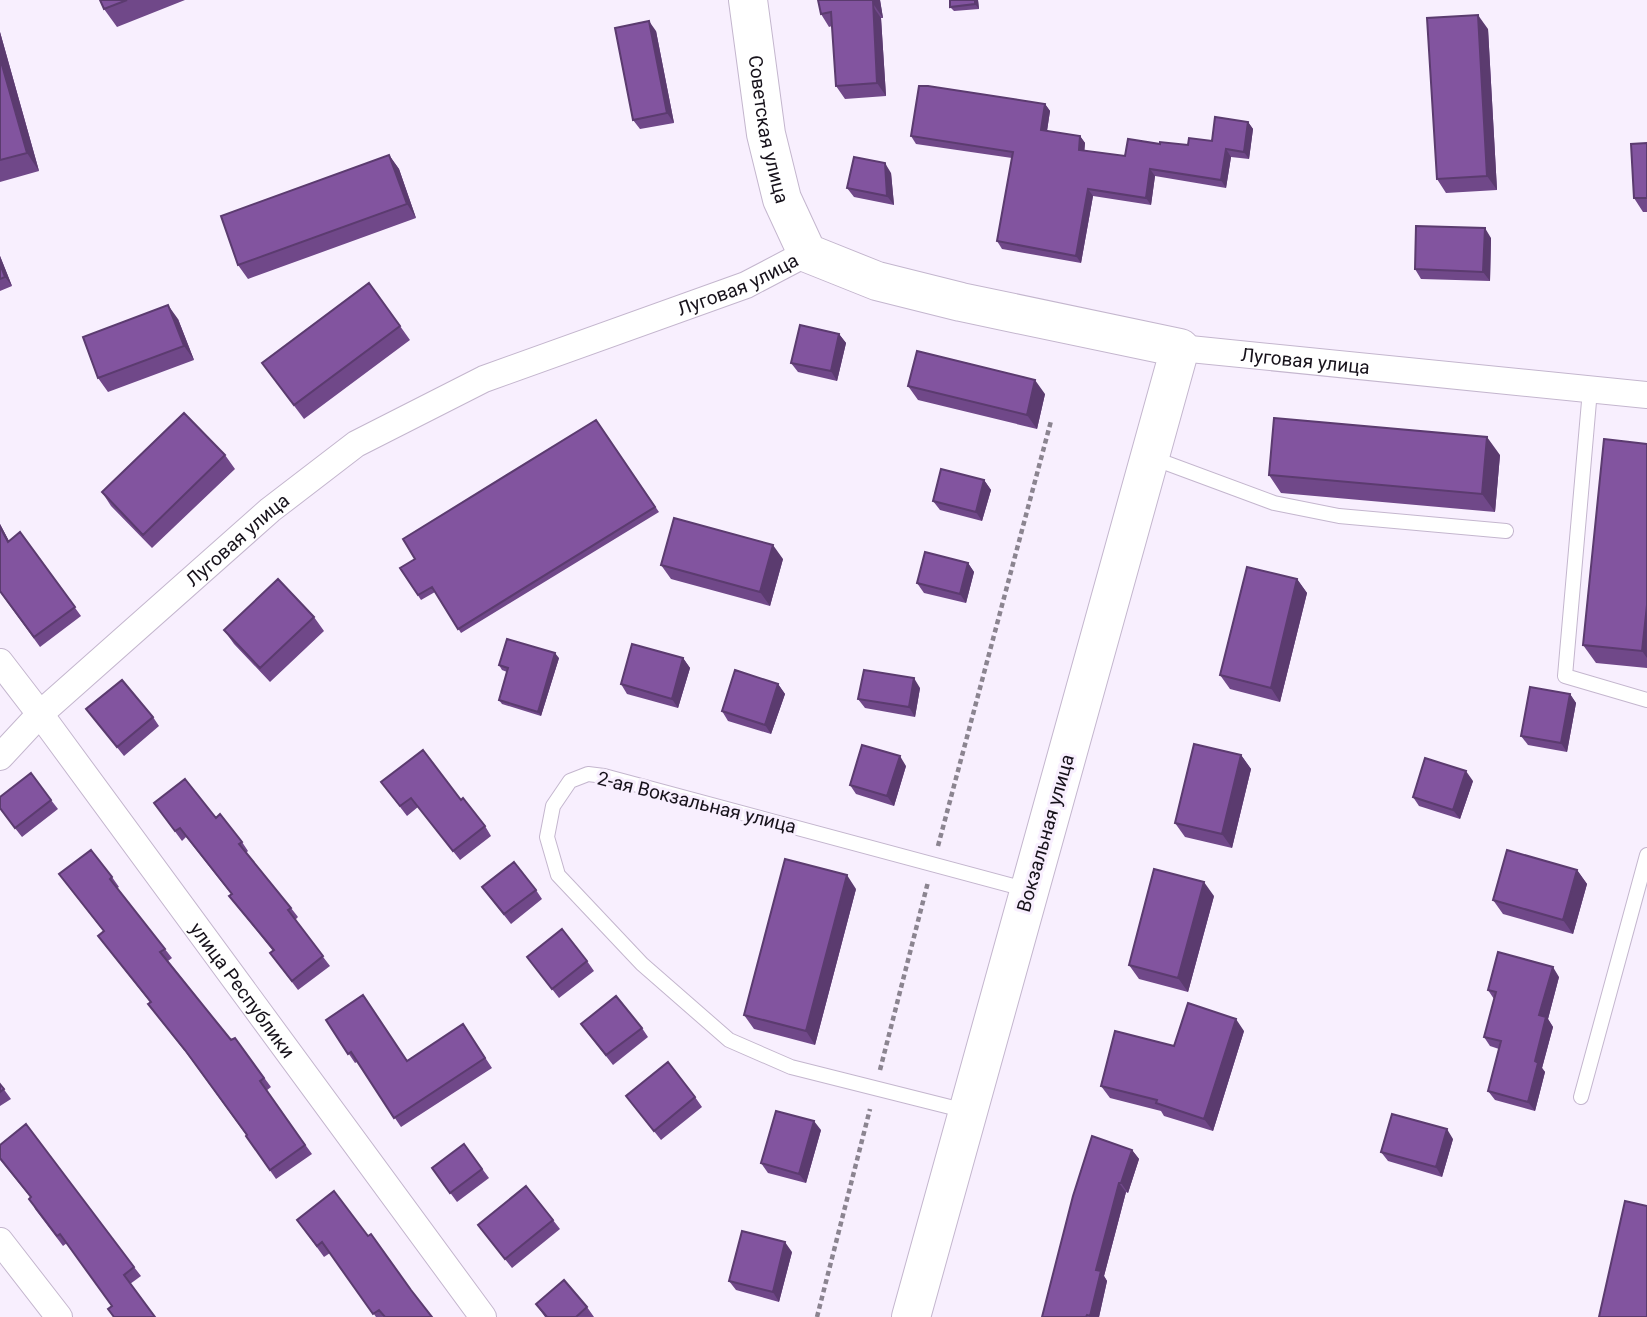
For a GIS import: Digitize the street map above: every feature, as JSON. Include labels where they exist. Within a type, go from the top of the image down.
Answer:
[{"type":"street","name":"Советская улица","points":[[748,0],[766,134],[782,199],[807,253]]},
{"type":"street","name":"Луговая улица","points":[[0,757],[40,714],[270,510],[356,444],[484,379],[746,285],[807,253],[877,281],[961,302],[1180,348],[1647,395]]},
{"type":"street","name":"Вокзальная улица","points":[[911,1317],[1180,348]]},
{"type":"street","name":"улица Республики","points":[[0,662],[483,1317]]},
{"type":"street","points":[[0,1241],[59,1317]]},
{"type":"lane","points":[[1590,390],[1565,676],[1647,700]]},
{"type":"lane","points":[[1150,457],[1274,503],[1339,516],[1506,531]]},
{"type":"lane","name":"2-ая Вокзальная улица","points":[[968,1111],[791,1067],[729,1040],[642,964],[558,875],[547,837],[553,806],[570,781],[588,774],[604,776],[1029,891]]},
{"type":"lane","points":[[1581,1097],[1647,855]]},
{"type":"building","points":[[100,0],[127,0],[104,9]]},
{"type":"building","points":[[818,0],[873,0],[877,83],[836,86],[831,12],[821,14]]},
{"type":"building","points":[[950,0],[975,0],[975,4],[950,7]]},
{"type":"building","points":[[1478,15],[1487,176],[1437,179],[1427,18]]},
{"type":"building","points":[[649,21],[667,113],[633,120],[615,28]]},
{"type":"building","points":[[0,58],[27,153],[0,160]]},
{"type":"building","points":[[919,86],[1045,104],[1041,130],[1080,136],[1079,150],[1125,156],[1128,139],[1188,145],[1189,138],[1212,141],[1215,117],[1248,122],[1244,152],[1226,149],[1221,180],[1150,169],[1146,198],[1088,189],[1076,256],[997,241],[1013,152],[911,136]]},
{"type":"building","points":[[1647,143],[1647,198],[1634,198],[1631,144]]},
{"type":"building","points":[[389,155],[407,204],[238,265],[221,216]]},
{"type":"building","points":[[854,157],[885,163],[887,196],[847,188]]},
{"type":"building","points":[[1416,226],[1485,228],[1483,272],[1415,269]]},
{"type":"building","points":[[0,264],[5,277],[0,279]]},
{"type":"building","points":[[369,283],[400,326],[294,405],[262,363]]},
{"type":"building","points":[[168,305],[184,346],[98,378],[83,337]]},
{"type":"building","points":[[800,325],[839,334],[831,371],[791,363]]},
{"type":"building","points":[[917,351],[1035,380],[1027,415],[908,386]]},
{"type":"building","points":[[184,413],[225,455],[143,535],[102,492]]},
{"type":"building","points":[[1274,418],[1487,437],[1482,494],[1269,475]]},
{"type":"building","points":[[596,420],[655,507],[458,629],[432,587],[418,595],[400,568],[415,559],[403,539]]},
{"type":"building","points":[[1604,439],[1647,444],[1647,605],[1642,651],[1583,645]]},
{"type":"building","points":[[941,469],[984,480],[976,512],[933,501]]},
{"type":"building","points":[[674,518],[773,545],[760,592],[661,565]]},
{"type":"building","points":[[0,527],[8,542],[20,532],[75,607],[34,637],[0,591]]},
{"type":"building","points":[[925,552],[968,563],[960,594],[917,583]]},
{"type":"building","points":[[1247,567],[1297,579],[1271,688],[1220,675]]},
{"type":"building","points":[[278,579],[314,617],[260,668],[224,630]]},
{"type":"building","points":[[507,639],[555,653],[538,712],[499,700],[508,668],[499,665]]},
{"type":"building","points":[[632,644],[683,658],[672,699],[621,684]]},
{"type":"building","points":[[735,670],[778,684],[765,725],[722,711]]},
{"type":"building","points":[[864,670],[914,678],[909,707],[858,699]]},
{"type":"building","points":[[122,680],[153,717],[117,747],[86,709]]},
{"type":"building","points":[[1530,687],[1570,694],[1561,743],[1521,736]]},
{"type":"building","points":[[1194,744],[1241,755],[1222,834],[1175,823]]},
{"type":"building","points":[[862,745],[900,756],[887,796],[850,785]]},
{"type":"building","points":[[423,750],[461,800],[463,798],[485,826],[453,851],[411,798],[400,806],[381,782]]},
{"type":"building","points":[[1425,758],[1466,771],[1453,810],[1413,797]]},
{"type":"building","points":[[31,773],[51,800],[15,828],[0,808],[0,797]]},
{"type":"building","points":[[185,779],[216,818],[220,814],[242,842],[239,844],[291,908],[288,910],[323,956],[292,981],[270,953],[274,950],[229,896],[232,894],[180,828],[175,831],[154,803]]},
{"type":"building","points":[[91,850],[112,877],[110,879],[165,949],[160,952],[231,1040],[235,1038],[264,1078],[260,1081],[305,1145],[270,1170],[185,1050],[148,1004],[151,1002],[98,936],[104,931],[59,874]]},
{"type":"building","points":[[1507,850],[1577,870],[1563,920],[1493,900]]},
{"type":"building","points":[[785,859],[847,875],[806,1031],[744,1015]]},
{"type":"building","points":[[514,862],[536,890],[504,914],[482,887]]},
{"type":"building","points":[[1154,869],[1204,882],[1178,978],[1129,965]]},
{"type":"building","points":[[562,929],[587,961],[552,989],[527,957]]},
{"type":"building","points":[[1498,952],[1553,967],[1539,1015],[1546,1017],[1528,1102],[1488,1091],[1501,1041],[1484,1037],[1496,992],[1488,990]]},
{"type":"building","points":[[363,995],[407,1061],[463,1024],[485,1058],[394,1118],[351,1052],[348,1054],[326,1020]]},
{"type":"building","points":[[616,996],[642,1028],[606,1055],[581,1024]]},
{"type":"building","points":[[1188,1003],[1236,1019],[1204,1119],[1156,1103],[1157,1100],[1101,1086],[1115,1031],[1174,1046]]},
{"type":"building","points":[[668,1062],[695,1097],[654,1131],[626,1096]]},
{"type":"building","points":[[776,1111],[814,1121],[799,1174],[761,1163]]},
{"type":"building","points":[[1392,1114],[1447,1129],[1436,1167],[1381,1152]]},
{"type":"building","points":[[26,1124],[134,1267],[124,1275],[155,1317],[114,1317],[108,1309],[112,1306],[0,1158],[0,1145]]},
{"type":"building","points":[[1092,1136],[1132,1150],[1119,1183],[1096,1270],[1101,1271],[1090,1316],[1042,1317],[1073,1196]]},
{"type":"building","points":[[464,1144],[482,1169],[450,1193],[432,1168]]},
{"type":"building","points":[[526,1186],[553,1220],[505,1259],[478,1225]]},
{"type":"building","points":[[334,1191],[368,1236],[371,1234],[432,1317],[385,1317],[379,1310],[373,1314],[322,1242],[317,1246],[297,1220]]},
{"type":"building","points":[[1625,1201],[1647,1206],[1647,1317],[1599,1317]]},
{"type":"building","points":[[742,1231],[785,1242],[773,1292],[729,1281]]},
{"type":"building","points":[[564,1280],[587,1307],[576,1317],[547,1317],[536,1304]]}]
